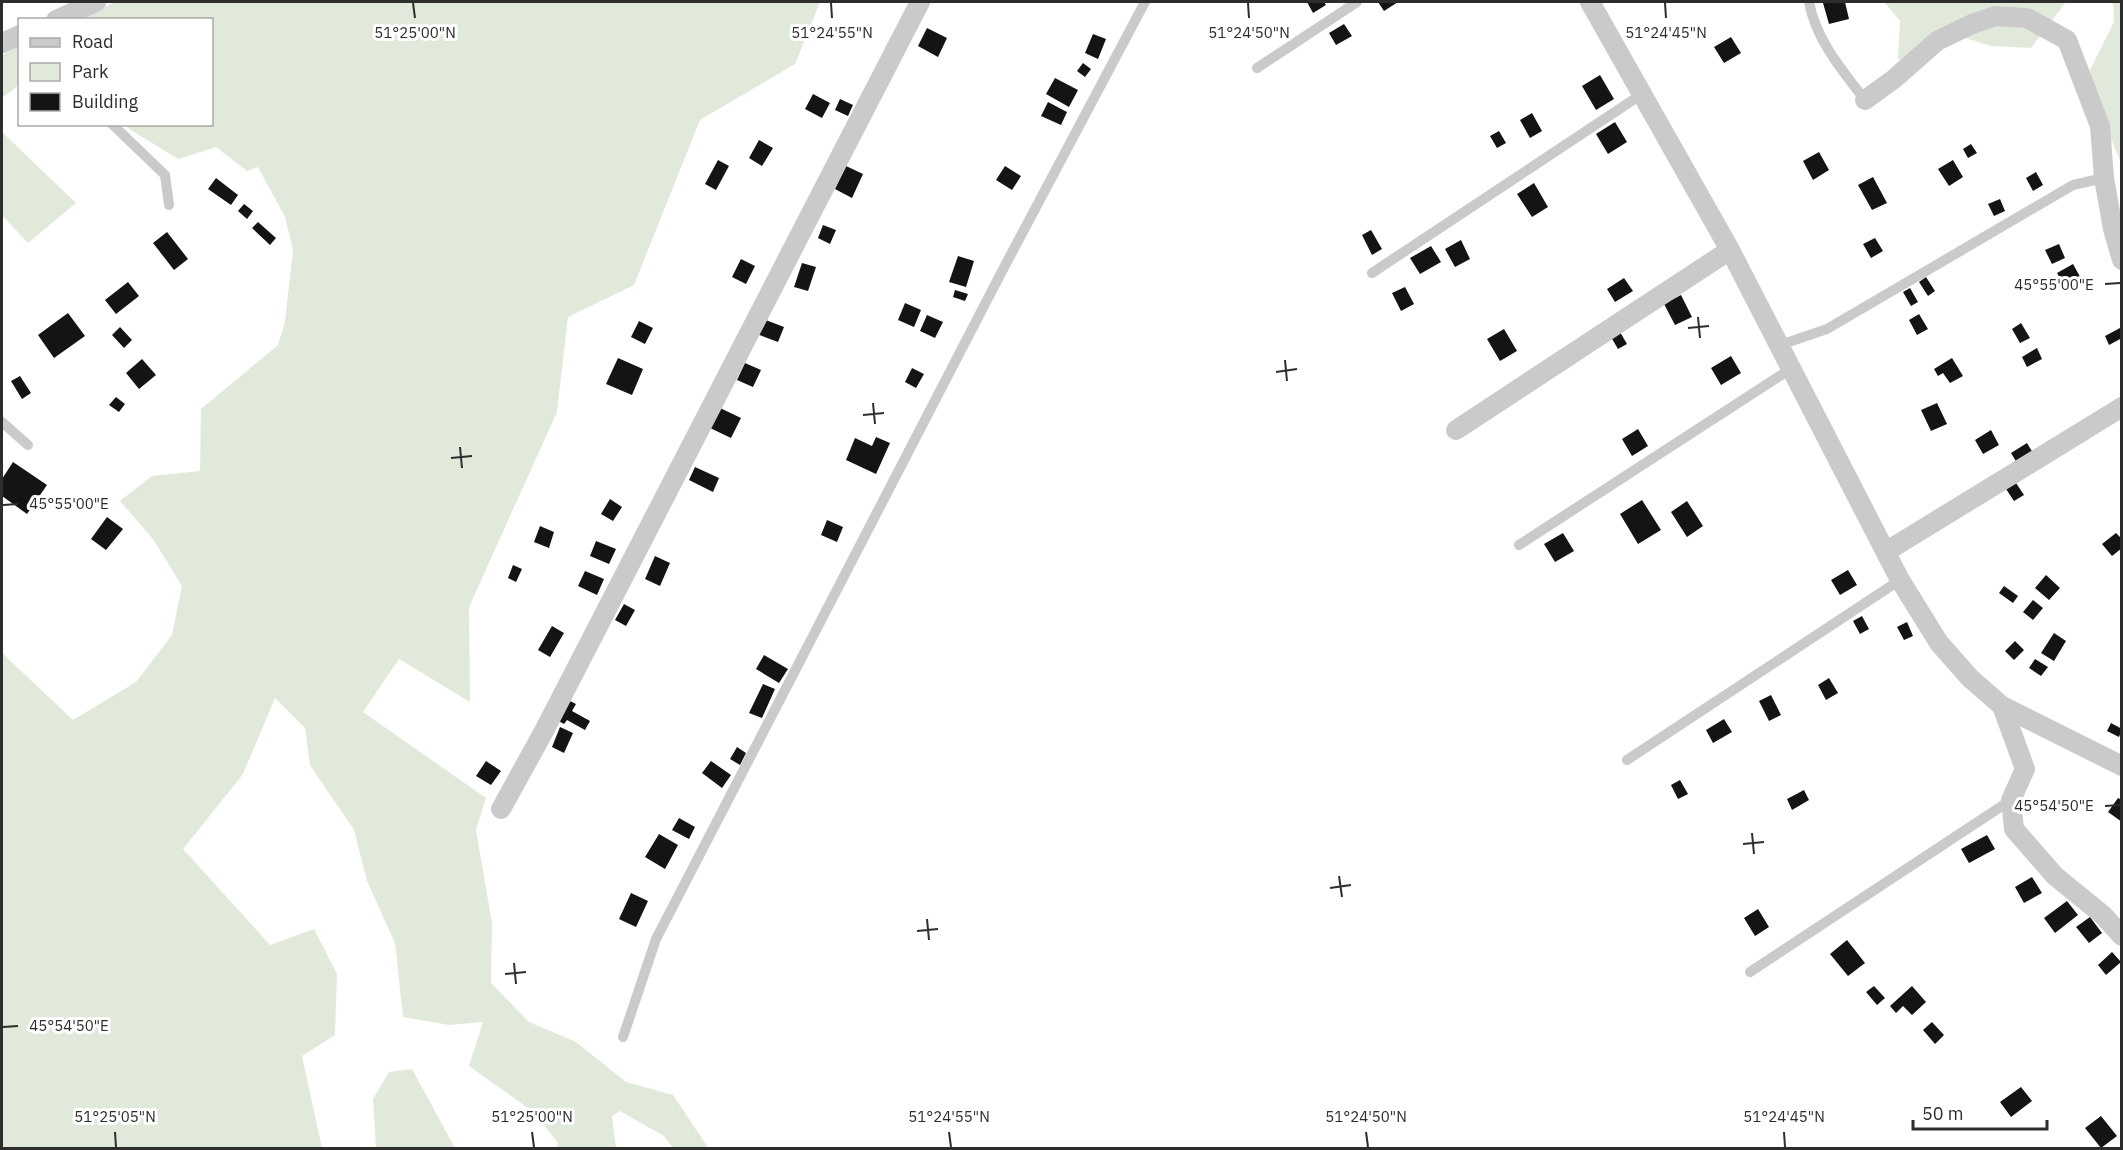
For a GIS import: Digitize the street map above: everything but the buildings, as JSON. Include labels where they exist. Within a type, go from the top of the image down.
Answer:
[{"type":"street","points":[[60,18],[96,2]]},
{"type":"street","points":[[501,809],[544,731],[920,2]]},
{"type":"street","points":[[1590,2],[1730,250],[1900,580],[1939,643],[1970,678],[2002,706],[2121,766]]},
{"type":"street","points":[[1865,100],[1894,79],[1937,41],[1995,16],[2027,18],[2067,40],[2100,126],[2104,178],[2121,260]]},
{"type":"street","points":[[2,43],[18,36]]},
{"type":"street","points":[[1456,430],[1730,250]]},
{"type":"street","points":[[1887,551],[2121,407]]},
{"type":"street","points":[[2002,706],[2025,769],[2011,800],[2014,829],[2055,876],[2103,915],[2121,936]]},
{"type":"lane","points":[[623,1037],[656,939],[995,285],[1145,2]]},
{"type":"lane","points":[[1257,68],[1357,2]]},
{"type":"lane","points":[[1809,2],[1811,13],[1827,50],[1865,100]]},
{"type":"lane","points":[[1372,273],[1642,94]]},
{"type":"lane","points":[[114,126],[165,175],[169,205]]},
{"type":"lane","points":[[1779,345],[1827,329],[2073,185],[2104,178]]},
{"type":"lane","points":[[1519,544],[1792,368]]},
{"type":"lane","points":[[2,422],[28,445]]},
{"type":"lane","points":[[1627,760],[1900,580]]},
{"type":"lane","points":[[1750,972],[2011,800]]},
{"type":"green space","points":[[116,2],[820,2],[795,64],[700,120],[634,285],[568,317],[557,412],[469,607],[470,702],[399,659],[363,712],[486,798],[476,830],[492,923],[491,983],[529,1022],[576,1042],[626,1082],[673,1095],[707,1146],[706,1148],[673,1148],[664,1136],[620,1111],[612,1116],[616,1148],[557,1148],[558,1143],[535,1113],[469,1066],[483,1022],[449,1025],[403,1017],[395,943],[367,881],[354,830],[310,765],[305,728],[275,698],[243,774],[183,849],[270,945],[314,929],[337,974],[335,1035],[302,1056],[322,1148],[2,1148],[2,653],[73,720],[136,682],[172,635],[182,586],[153,539],[120,501],[152,476],[200,471],[201,409],[278,345],[285,322],[293,250],[285,217],[258,167],[247,171],[216,147],[178,159],[125,126],[213,126],[213,18],[77,18]]},
{"type":"green space","points":[[1884,2],[2066,2],[2031,48],[1991,46],[1957,35],[1921,66],[1898,59],[1900,21]]},
{"type":"green space","points":[[2113,2],[2121,2],[2121,163],[2086,78],[2114,22]]},
{"type":"green space","points":[[18,47],[18,86],[2,98],[2,55]]},
{"type":"green space","points":[[2,132],[76,203],[28,243],[2,215]]},
{"type":"green space","points":[[412,1069],[455,1148],[376,1148],[373,1099],[389,1072]]}]
